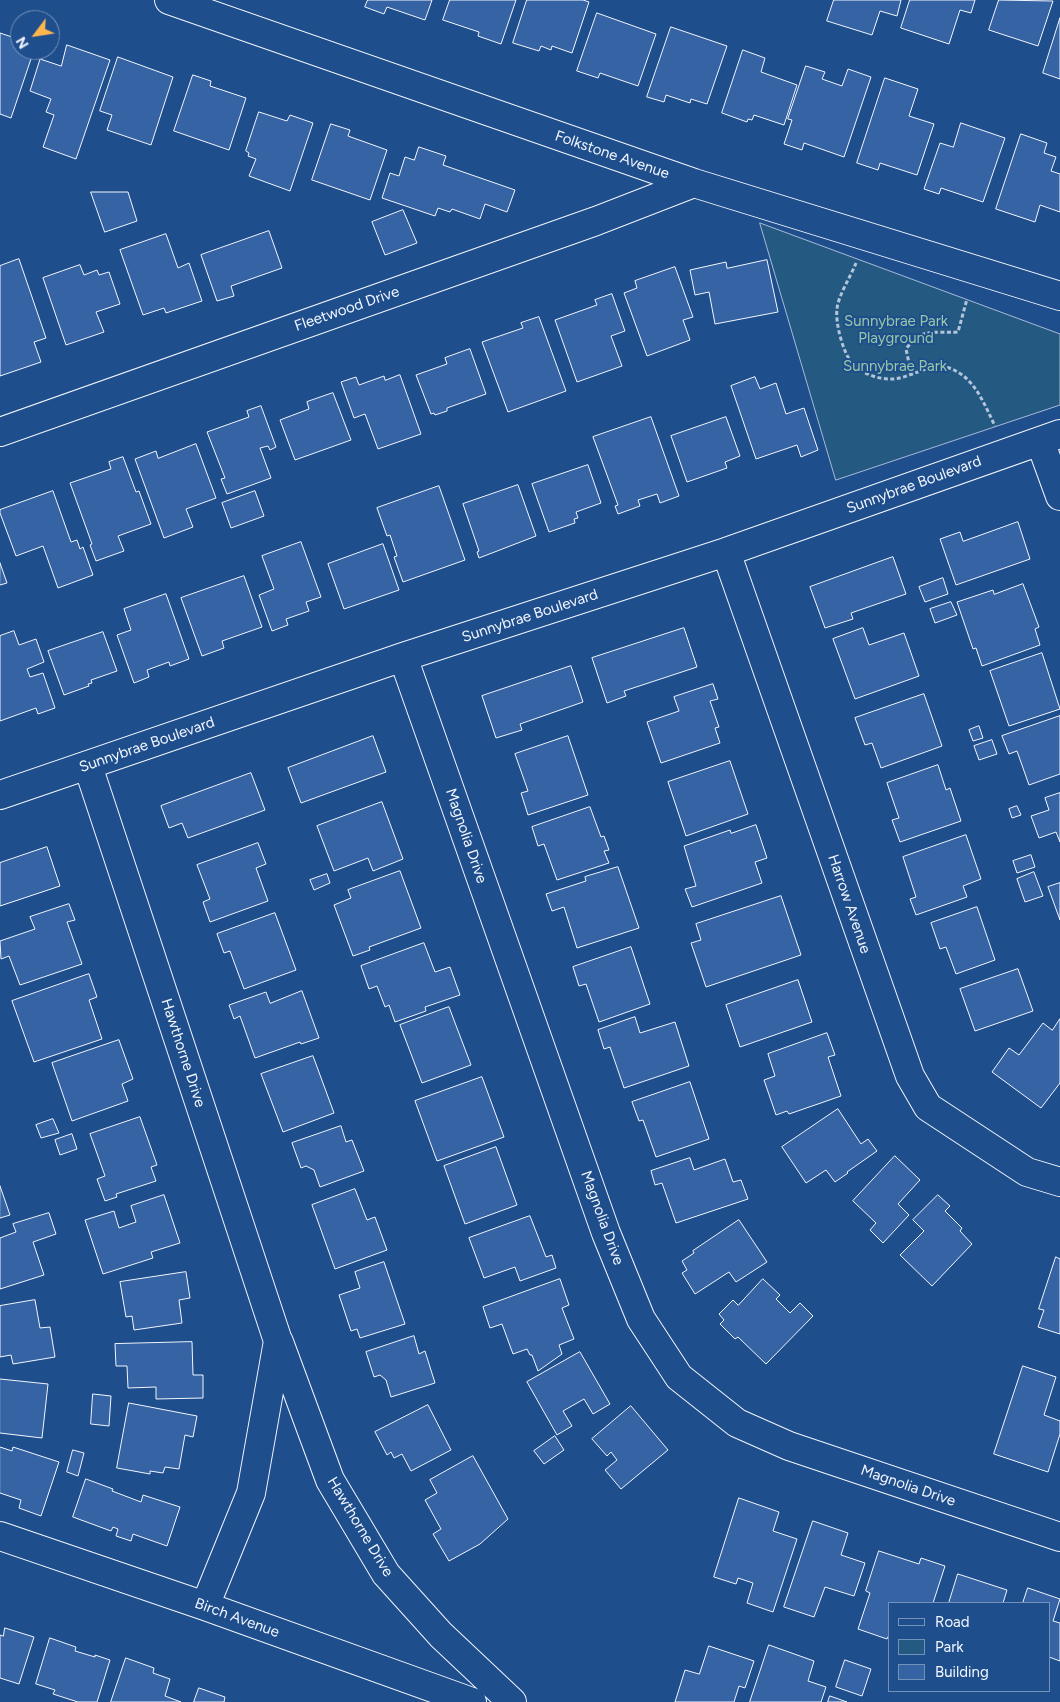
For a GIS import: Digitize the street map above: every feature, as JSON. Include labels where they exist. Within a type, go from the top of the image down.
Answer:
[{"type":"street","name":"Folkstone Avenue","points":[[169,0],[694,183],[1060,296]]},
{"type":"street","name":"Fleetwood Drive","points":[[0,432],[587,224],[694,183]]},
{"type":"street","points":[[1050,437],[1060,496]]},
{"type":"street","name":"Sunnybrae Boulevard","points":[[0,795],[403,657],[726,552],[1050,437]]},
{"type":"street","name":"Harrow Avenue","points":[[726,552],[910,1076],[928,1107],[1027,1172],[1060,1182]]},
{"type":"street","name":"Magnolia Drive","points":[[403,657],[606,1233],[641,1319],[679,1376],[737,1423],[789,1446],[1060,1537]]},
{"type":"street","name":"Hawthorne Drive","points":[[88,766],[278,1341],[330,1480],[386,1574],[441,1635],[512,1702]]},
{"type":"street","name":"Hawthorne Drive","points":[[205,1606],[251,1493],[278,1341]]},
{"type":"street","name":"Birch Avenue","points":[[0,1536],[205,1606],[472,1702]]},
{"type":"path","points":[[858,259],[839,299],[836,310],[839,332],[851,362],[877,378],[892,380],[939,367],[948,368],[963,376],[973,385],[995,426]]},
{"type":"path","points":[[911,374],[906,349],[913,340],[931,331],[958,332],[967,299]]},
{"type":"green space","name":"Sunnybrae Park","points":[[760,223],[1060,334],[1060,405],[836,480]]},
{"type":"building","points":[[368,0],[432,0],[425,20],[387,7],[384,14],[365,7]]},
{"type":"building","points":[[450,0],[516,0],[501,44],[478,36],[479,32],[443,20]]},
{"type":"building","points":[[527,0],[583,0],[589,2],[572,53],[552,46],[551,50],[541,46],[539,51],[513,43]]},
{"type":"building","points":[[834,0],[901,0],[897,16],[880,11],[872,35],[827,21]]},
{"type":"building","points":[[910,0],[975,0],[971,13],[960,10],[949,44],[901,28]]},
{"type":"building","points":[[999,0],[1053,1],[1038,46],[989,30]]},
{"type":"building","points":[[597,13],[656,34],[638,86],[600,73],[598,78],[577,71]]},
{"type":"building","points":[[1060,18],[1060,79],[1043,73]]},
{"type":"building","points":[[671,27],[727,46],[707,104],[691,99],[690,103],[666,95],[664,102],[647,97]]},
{"type":"building","points":[[0,33],[10,36],[10,60],[31,60],[11,118],[0,114]]},
{"type":"building","points":[[67,45],[110,60],[76,159],[43,147],[54,115],[46,112],[51,99],[30,91],[40,60],[61,66]]},
{"type":"building","points":[[743,50],[765,58],[761,72],[797,85],[784,125],[754,115],[752,120],[748,119],[747,122],[722,113]]},
{"type":"building","points":[[118,57],[173,77],[151,145],[107,130],[112,115],[100,111]]},
{"type":"building","points":[[806,66],[825,72],[822,79],[842,86],[848,69],[871,77],[844,157],[804,143],[802,150],[784,144],[792,120],[788,119]]},
{"type":"building","points":[[193,75],[211,81],[210,86],[246,98],[229,150],[174,131]]},
{"type":"building","points":[[885,78],[918,89],[909,116],[934,124],[917,175],[880,163],[878,170],[857,163]]},
{"type":"building","points":[[259,112],[287,121],[290,115],[313,123],[290,191],[249,176],[256,159],[248,156],[249,153],[246,151]]},
{"type":"building","points":[[961,123],[1005,138],[983,202],[941,188],[939,194],[924,189],[940,143],[953,147]]},
{"type":"building","points":[[331,124],[350,130],[348,136],[387,150],[370,200],[312,180]]},
{"type":"building","points":[[1021,134],[1047,143],[1044,153],[1056,157],[1051,171],[1060,174],[1060,212],[1040,205],[1035,222],[996,209]]},
{"type":"building","points":[[419,147],[446,156],[443,165],[515,190],[507,212],[485,204],[480,219],[452,209],[450,212],[438,208],[435,216],[382,198],[390,173],[399,176],[405,157],[414,160]]},
{"type":"building","points":[[91,192],[128,192],[137,221],[105,232]]},
{"type":"building","points":[[403,210],[417,243],[385,255],[372,222]]},
{"type":"building","points":[[269,231],[282,268],[231,286],[234,296],[217,301],[201,255]]},
{"type":"building","points":[[166,234],[178,268],[189,263],[202,301],[166,313],[164,308],[143,315],[120,250]]},
{"type":"building","points":[[19,259],[46,338],[34,342],[41,362],[0,376],[0,266]]},
{"type":"building","points":[[767,260],[778,312],[715,324],[709,292],[695,295],[690,270],[726,262],[727,268]]},
{"type":"building","points":[[80,265],[84,275],[97,270],[99,275],[109,272],[120,304],[96,312],[104,332],[66,345],[43,278]]},
{"type":"building","points":[[675,267],[693,317],[683,320],[690,340],[647,356],[624,293],[637,288],[635,281]]},
{"type":"building","points":[[612,294],[625,331],[611,336],[622,366],[577,382],[555,320],[597,305],[595,300]]},
{"type":"building","points":[[539,317],[566,391],[508,412],[482,342],[523,328],[521,323]]},
{"type":"building","points":[[470,349],[486,394],[447,408],[447,411],[435,415],[434,413],[431,414],[416,375],[447,364],[445,358]]},
{"type":"building","points":[[400,375],[421,434],[378,449],[365,414],[354,418],[341,382],[356,377],[359,385],[384,376],[385,380]]},
{"type":"building","points":[[755,377],[760,389],[776,383],[786,414],[804,408],[818,450],[801,457],[797,445],[756,459],[731,386]]},
{"type":"building","points":[[333,393],[351,440],[295,460],[280,420],[309,409],[307,402]]},
{"type":"building","points":[[261,406],[276,447],[270,450],[268,446],[260,448],[271,478],[227,494],[221,479],[225,478],[207,432],[249,417],[247,411]]},
{"type":"building","points":[[651,417],[679,496],[660,503],[657,494],[638,500],[640,506],[618,514],[615,506],[618,505],[593,437]]},
{"type":"building","points":[[726,417],[740,456],[725,462],[727,468],[687,482],[671,436]]},
{"type":"building","points":[[196,444],[216,498],[186,509],[193,527],[164,538],[135,459],[156,451],[158,458]]},
{"type":"building","points":[[123,457],[136,492],[139,491],[151,524],[118,536],[124,551],[96,561],[90,545],[92,544],[70,483],[111,469],[109,462]]},
{"type":"building","points":[[588,465],[601,503],[576,512],[578,518],[574,519],[575,523],[549,532],[532,484]]},
{"type":"building","points":[[518,485],[536,536],[479,558],[477,552],[479,551],[463,504]]},
{"type":"building","points":[[439,486],[465,560],[403,582],[394,557],[397,556],[390,535],[387,536],[377,508]]},
{"type":"building","points":[[53,491],[71,542],[77,540],[80,549],[83,547],[93,575],[58,588],[43,546],[16,556],[0,513],[0,510]]},
{"type":"building","points":[[255,491],[264,516],[231,528],[222,503]]},
{"type":"building","points":[[1018,522],[1030,559],[956,585],[940,539],[960,532],[963,541]]},
{"type":"building","points":[[301,542],[321,597],[306,602],[309,611],[286,619],[288,625],[272,631],[259,595],[274,589],[262,556]]},
{"type":"building","points":[[383,544],[399,590],[344,609],[328,564]]},
{"type":"building","points":[[893,557],[906,594],[851,613],[853,619],[825,628],[810,587]]},
{"type":"building","points":[[0,563],[7,583],[0,585]]},
{"type":"building","points":[[244,576],[262,627],[222,641],[224,648],[202,656],[181,598]]},
{"type":"building","points":[[943,578],[948,594],[925,602],[919,587]]},
{"type":"building","points":[[1023,584],[1039,627],[1035,629],[1040,645],[982,666],[976,648],[973,649],[957,602],[993,590],[994,594]]},
{"type":"building","points":[[166,594],[189,659],[170,666],[169,662],[147,670],[149,677],[134,683],[117,635],[131,630],[124,609]]},
{"type":"building","points":[[951,602],[957,615],[935,623],[930,609]]},
{"type":"building","points":[[684,628],[697,667],[624,691],[626,696],[607,703],[592,658]]},
{"type":"building","points":[[863,628],[869,645],[904,633],[919,676],[855,699],[833,639]]},
{"type":"building","points":[[14,631],[19,645],[36,639],[44,662],[27,669],[30,677],[43,673],[55,708],[38,714],[36,708],[0,721],[0,636]]},
{"type":"building","points":[[103,632],[117,671],[91,680],[92,683],[88,684],[89,686],[64,695],[48,651]]},
{"type":"building","points":[[1042,653],[1060,709],[1009,726],[990,671]]},
{"type":"building","points":[[571,666],[583,702],[520,724],[522,730],[496,738],[482,696]]},
{"type":"building","points":[[713,684],[718,699],[710,701],[719,727],[715,728],[720,743],[661,763],[647,722],[679,711],[674,697]]},
{"type":"building","points":[[924,694],[942,746],[881,768],[872,743],[865,745],[855,718]]},
{"type":"building","points":[[1060,716],[1060,774],[1029,785],[1017,751],[1009,754],[1002,736]]},
{"type":"building","points":[[979,726],[983,738],[973,741],[969,730]]},
{"type":"building","points":[[373,736],[386,772],[301,803],[288,768]]},
{"type":"building","points":[[568,736],[588,795],[528,815],[521,793],[528,791],[515,754]]},
{"type":"building","points":[[992,740],[997,754],[979,760],[974,746]]},
{"type":"building","points":[[730,761],[748,814],[686,836],[668,782]]},
{"type":"building","points":[[938,765],[946,790],[950,788],[961,821],[900,842],[892,820],[899,818],[887,783]]},
{"type":"building","points":[[251,773],[265,810],[188,838],[182,823],[169,828],[161,806]]},
{"type":"building","points":[[1060,793],[1060,842],[1056,832],[1039,838],[1031,816],[1049,810],[1045,798]]},
{"type":"building","points":[[382,802],[403,859],[373,871],[368,858],[334,871],[317,826]]},
{"type":"building","points":[[1017,806],[1021,815],[1012,818],[1009,809]]},
{"type":"building","points":[[590,807],[601,837],[604,836],[609,850],[604,851],[609,863],[557,880],[544,844],[538,846],[532,827]]},
{"type":"building","points":[[756,825],[767,858],[755,862],[762,883],[692,907],[685,889],[696,886],[684,846],[730,830],[731,833]]},
{"type":"building","points":[[966,835],[981,879],[963,886],[967,897],[916,915],[910,899],[916,897],[903,857]]},
{"type":"building","points":[[258,843],[266,864],[256,868],[268,901],[210,922],[203,902],[210,899],[197,865]]},
{"type":"building","points":[[47,847],[60,886],[0,906],[0,863]]},
{"type":"building","points":[[1031,855],[1035,867],[1017,873],[1013,861]]},
{"type":"building","points":[[618,867],[639,928],[577,948],[564,907],[552,911],[546,894],[586,881],[585,877]]},
{"type":"building","points":[[400,871],[421,928],[369,947],[370,950],[353,956],[334,905],[351,898],[348,890]]},
{"type":"building","points":[[1034,872],[1043,896],[1025,902],[1017,879]]},
{"type":"building","points":[[327,874],[330,883],[314,890],[310,880]]},
{"type":"building","points":[[1060,883],[1060,920],[1048,887]]},
{"type":"building","points":[[781,896],[801,955],[706,987],[691,943],[701,940],[696,924]]},
{"type":"building","points":[[69,904],[75,920],[67,922],[82,964],[20,985],[9,956],[1,959],[0,941],[35,929],[30,917]]},
{"type":"building","points":[[977,907],[995,960],[956,974],[946,947],[940,949],[931,923]]},
{"type":"building","points":[[275,913],[296,970],[244,989],[230,951],[224,953],[217,934]]},
{"type":"building","points":[[424,943],[435,972],[450,967],[460,995],[425,1007],[426,1011],[395,1022],[389,1005],[385,1007],[377,986],[369,989],[361,966]]},
{"type":"building","points":[[631,947],[650,1004],[599,1022],[586,984],[579,986],[573,967]]},
{"type":"building","points":[[1018,969],[1033,1011],[975,1031],[960,989]]},
{"type":"building","points":[[89,974],[97,997],[89,1000],[102,1039],[34,1062],[12,1001]]},
{"type":"building","points":[[798,980],[812,1022],[740,1047],[726,1005]]},
{"type":"building","points":[[302,991],[319,1038],[301,1044],[300,1042],[255,1058],[240,1016],[234,1019],[229,1005],[266,992],[270,1003]]},
{"type":"building","points":[[449,1007],[471,1065],[422,1083],[400,1025]]},
{"type":"building","points":[[635,1017],[640,1033],[675,1022],[689,1066],[624,1088],[610,1047],[604,1049],[598,1030]]},
{"type":"building","points":[[1060,1019],[1060,1083],[1041,1108],[992,1072],[1009,1048],[1019,1055],[1043,1023],[1052,1030]]},
{"type":"building","points":[[827,1033],[835,1055],[828,1057],[841,1096],[789,1114],[787,1111],[776,1115],[764,1080],[775,1076],[768,1054]]},
{"type":"building","points":[[119,1040],[133,1079],[122,1084],[128,1101],[72,1121],[52,1063]]},
{"type":"building","points":[[313,1056],[334,1113],[283,1132],[261,1074]]},
{"type":"building","points":[[482,1077],[504,1137],[437,1161],[415,1101]]},
{"type":"building","points":[[690,1082],[709,1139],[656,1157],[643,1120],[639,1121],[632,1102]]},
{"type":"building","points":[[838,1109],[861,1144],[868,1139],[877,1151],[835,1182],[826,1170],[806,1183],[782,1147]]},
{"type":"building","points":[[140,1117],[157,1165],[151,1167],[156,1181],[116,1194],[117,1197],[105,1201],[97,1179],[105,1176],[90,1134]]},
{"type":"building","points":[[53,1119],[59,1133],[41,1138],[36,1125]]},
{"type":"building","points":[[341,1126],[346,1142],[352,1140],[364,1171],[320,1187],[314,1170],[306,1166],[301,1168],[292,1143]]},
{"type":"building","points":[[72,1134],[77,1149],[60,1155],[55,1140]]},
{"type":"building","points":[[496,1147],[517,1205],[465,1224],[444,1166]]},
{"type":"building","points":[[895,1156],[920,1180],[898,1204],[909,1215],[883,1243],[870,1230],[876,1223],[853,1201]]},
{"type":"building","points":[[690,1158],[694,1170],[725,1159],[733,1182],[741,1180],[748,1199],[676,1223],[662,1183],[655,1185],[651,1171]]},
{"type":"building","points":[[0,1186],[10,1215],[0,1218]]},
{"type":"building","points":[[355,1189],[367,1220],[375,1217],[387,1250],[335,1269],[312,1205]]},
{"type":"building","points":[[164,1195],[180,1243],[151,1252],[153,1258],[103,1274],[85,1220],[114,1211],[119,1228],[136,1222],[131,1206]]},
{"type":"building","points":[[938,1195],[950,1206],[945,1211],[962,1228],[960,1231],[972,1244],[932,1286],[900,1255],[924,1231],[913,1220]]},
{"type":"building","points":[[49,1213],[56,1234],[33,1242],[44,1275],[0,1289],[0,1238],[16,1232],[13,1224]]},
{"type":"building","points":[[530,1216],[546,1257],[552,1255],[556,1268],[520,1281],[515,1267],[484,1278],[469,1238]]},
{"type":"building","points":[[739,1220],[767,1262],[736,1282],[729,1272],[695,1294],[682,1273],[687,1270],[682,1261],[694,1253],[693,1251]]},
{"type":"building","points":[[1056,1257],[1060,1259],[1060,1334],[1038,1327],[1044,1310],[1039,1309]]},
{"type":"building","points":[[384,1262],[405,1324],[360,1338],[357,1329],[351,1331],[339,1295],[360,1288],[355,1272]]},
{"type":"building","points":[[186,1272],[190,1298],[179,1300],[182,1323],[134,1330],[132,1316],[126,1317],[120,1282]]},
{"type":"building","points":[[560,1279],[569,1305],[562,1308],[574,1339],[559,1345],[562,1354],[538,1371],[532,1355],[530,1355],[527,1349],[513,1354],[502,1324],[490,1328],[483,1307]]},
{"type":"building","points":[[763,1279],[780,1295],[776,1299],[790,1313],[800,1303],[813,1316],[766,1364],[738,1337],[735,1339],[720,1324],[724,1320],[719,1314],[733,1300],[738,1305]]},
{"type":"building","points":[[35,1300],[40,1328],[50,1327],[55,1357],[13,1364],[11,1355],[0,1357],[0,1306]]},
{"type":"building","points":[[414,1336],[419,1354],[425,1351],[435,1383],[391,1397],[386,1380],[380,1375],[374,1377],[366,1352]]},
{"type":"building","points":[[192,1342],[193,1375],[203,1375],[203,1398],[156,1399],[156,1387],[128,1388],[127,1366],[116,1366],[115,1344]]},
{"type":"building","points":[[580,1352],[610,1404],[593,1414],[584,1399],[563,1411],[572,1426],[557,1435],[527,1382]]},
{"type":"building","points":[[1023,1366],[1056,1377],[1044,1415],[1060,1421],[1060,1434],[1048,1472],[994,1454]]},
{"type":"building","points":[[0,1379],[48,1384],[42,1438],[0,1433]]},
{"type":"building","points":[[93,1394],[111,1396],[109,1426],[91,1424]]},
{"type":"building","points":[[129,1403],[197,1416],[193,1437],[185,1435],[179,1469],[165,1467],[163,1473],[150,1471],[150,1474],[117,1468]]},
{"type":"building","points":[[428,1405],[451,1450],[411,1471],[402,1454],[394,1458],[391,1452],[387,1455],[375,1432]]},
{"type":"building","points":[[631,1406],[668,1450],[621,1489],[605,1470],[617,1460],[611,1452],[607,1456],[592,1439]]},
{"type":"building","points":[[555,1436],[564,1450],[544,1464],[534,1451]]},
{"type":"building","points":[[0,1447],[12,1451],[13,1447],[59,1462],[41,1516],[19,1508],[21,1500],[0,1493]]},
{"type":"building","points":[[73,1450],[84,1453],[78,1476],[67,1472]]},
{"type":"building","points":[[473,1456],[508,1519],[480,1544],[449,1561],[433,1534],[441,1529],[425,1500],[437,1493],[430,1480]]},
{"type":"building","points":[[86,1479],[141,1502],[143,1495],[180,1507],[167,1546],[133,1534],[131,1541],[116,1536],[118,1529],[113,1527],[111,1531],[73,1517]]},
{"type":"building","points":[[739,1498],[779,1512],[773,1531],[797,1539],[773,1612],[747,1603],[753,1583],[738,1578],[736,1584],[714,1577]]},
{"type":"building","points":[[813,1521],[848,1533],[841,1555],[865,1563],[854,1596],[825,1587],[814,1617],[784,1607]]},
{"type":"building","points":[[879,1551],[919,1564],[921,1558],[945,1566],[933,1602],[888,1602],[887,1639],[858,1629],[870,1593],[866,1591]]},
{"type":"building","points":[[958,1574],[1007,1590],[1003,1602],[949,1602]]},
{"type":"building","points":[[1028,1588],[1060,1599],[1053,1621],[1060,1623],[1060,1661],[1050,1657],[1050,1602],[1023,1602]]},
{"type":"building","points":[[5,1628],[34,1637],[19,1684],[0,1678],[0,1635],[3,1636]]},
{"type":"building","points":[[50,1638],[76,1647],[75,1651],[110,1660],[97,1702],[78,1702],[53,1694],[55,1690],[36,1684]]},
{"type":"building","points":[[769,1645],[814,1661],[808,1681],[826,1687],[821,1702],[750,1702]]},
{"type":"building","points":[[709,1646],[754,1661],[745,1688],[739,1686],[734,1702],[675,1702],[685,1670],[699,1674]]},
{"type":"building","points":[[126,1658],[154,1668],[153,1673],[170,1679],[165,1696],[181,1702],[111,1702]]},
{"type":"building","points":[[845,1660],[871,1669],[862,1696],[836,1687]]},
{"type":"building","points":[[199,1688],[225,1697],[224,1702],[194,1702]]},
{"type":"building","points":[[830,1696],[847,1702],[828,1702]]},
{"type":"park label","name":"Sunnybrae Park Playground","points":[[896,330]]}]
